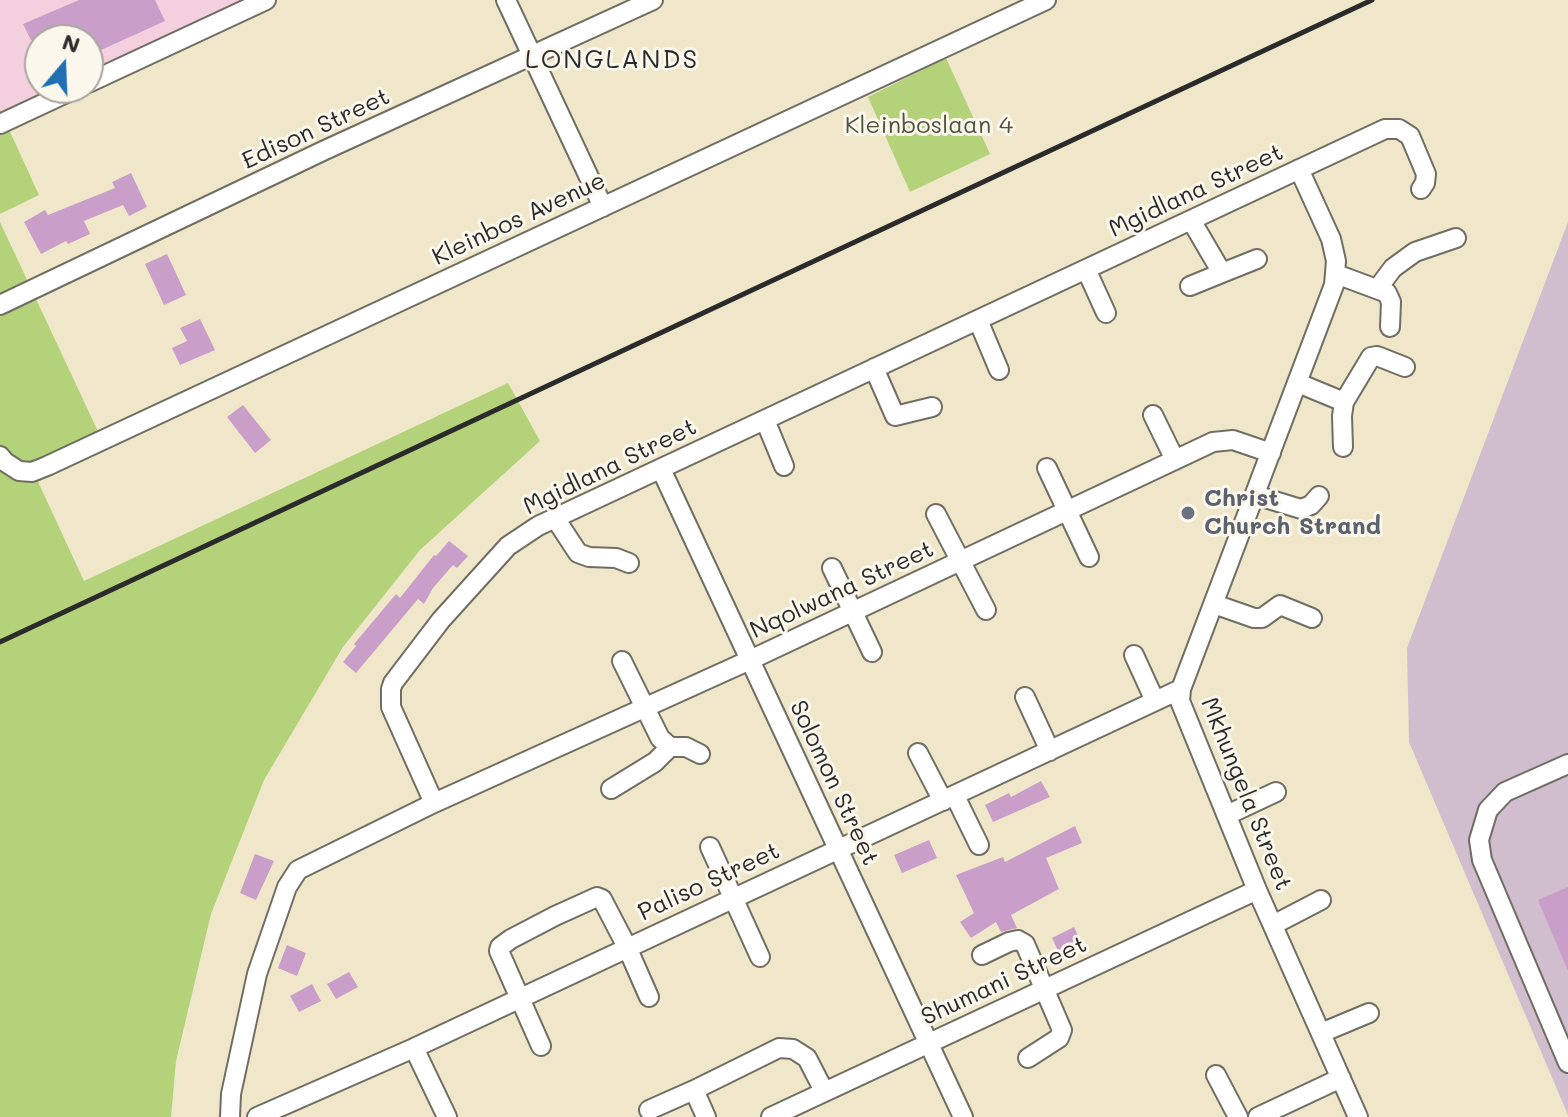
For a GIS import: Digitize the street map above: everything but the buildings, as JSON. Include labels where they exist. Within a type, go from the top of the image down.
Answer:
[{"type":"street","points":[[104,76],[266,0]]},
{"type":"street","points":[[506,0],[603,207]]},
{"type":"street","name":"Edison Street","points":[[0,305],[325,150],[653,0]]},
{"type":"street","name":"Kleinbos Avenue","points":[[6,461],[19,471],[32,472],[47,466],[1046,0]]},
{"type":"street","points":[[0,124],[43,104]]},
{"type":"street","name":"Mgidlana Street","points":[[434,803],[391,707],[389,698],[393,683],[441,620],[502,552],[520,537],[1385,129],[1399,129],[1410,136],[1426,174],[1421,189]]},
{"type":"street","name":"Mkhungela Street","points":[[1299,169],[1331,239],[1336,274],[1331,296],[1181,689],[1180,701],[1257,890],[1358,1117]]},
{"type":"street","points":[[1191,220],[1222,273]]},
{"type":"street","points":[[1378,288],[1393,268],[1415,252],[1456,238]]},
{"type":"street","points":[[1190,286],[1257,259]]},
{"type":"street","points":[[1086,269],[1106,313]]},
{"type":"street","points":[[1336,274],[1387,293],[1391,302],[1390,327]]},
{"type":"street","points":[[978,320],[999,370]]},
{"type":"street","points":[[1343,447],[1344,402],[1371,357],[1377,356],[1405,367]]},
{"type":"street","points":[[874,368],[895,416],[932,407]]},
{"type":"street","points":[[1298,383],[1344,402]]},
{"type":"street","points":[[1153,415],[1175,460]]},
{"type":"street","points":[[765,420],[784,466]]},
{"type":"street","name":"Nqolwana Street","points":[[434,803],[750,660],[1213,442],[1227,439],[1271,453]]},
{"type":"street","points":[[1047,468],[1089,557]]},
{"type":"street","name":"Solomon Street","points":[[661,469],[963,1117]]},
{"type":"street","points":[[1255,495],[1301,509],[1311,505],[1319,496]]},
{"type":"street","points":[[936,514],[986,610]]},
{"type":"street","points":[[555,518],[578,553],[589,557],[616,558],[629,563]]},
{"type":"street","points":[[832,568],[872,652]]},
{"type":"street","points":[[1214,604],[1254,618],[1262,618],[1280,605],[1312,618]]},
{"type":"street","points":[[1134,655],[1155,701]]},
{"type":"street","points":[[622,661],[660,738],[670,747]]},
{"type":"street","name":"Paliso Street","points":[[257,1117],[414,1048],[1181,689]]},
{"type":"street","points":[[1025,697],[1050,751]]},
{"type":"street","points":[[611,789],[655,762],[670,747],[681,746],[700,754]]},
{"type":"street","points":[[918,753],[979,845]]},
{"type":"street","points":[[1568,764],[1505,792],[1488,810],[1479,840],[1482,860],[1568,1063]]},
{"type":"street","points":[[1227,815],[1276,792]]},
{"type":"street","points":[[230,1117],[231,1094],[257,974],[292,876],[309,864],[434,803]]},
{"type":"street","points":[[710,847],[760,957]]},
{"type":"street","name":"Shumani Street","points":[[771,1117],[1257,890]]},
{"type":"street","points":[[541,1046],[499,956],[500,947],[555,916],[599,898],[627,947],[649,997]]},
{"type":"street","points":[[1273,925],[1321,900]]},
{"type":"street","points":[[982,955],[1009,942],[1022,941],[1062,1026],[1061,1034],[1053,1042],[1028,1058]]},
{"type":"street","points":[[1321,1033],[1369,1013]]},
{"type":"street","points":[[414,1048],[447,1117]]},
{"type":"street","points":[[649,1110],[765,1054],[786,1048],[800,1052],[807,1058],[824,1091]]},
{"type":"street","points":[[1216,1075],[1238,1117]]},
{"type":"street","points":[[1258,1117],[1341,1078]]},
{"type":"street","points":[[694,1090],[706,1117]]},
{"type":"shaded area","points":[[0,0],[269,0],[104,77],[104,24],[24,24],[24,104],[47,104],[6,123],[0,110]]},
{"type":"shaded area","points":[[1568,222],[1568,1115],[1409,742],[1407,648]]},
{"type":"green space","name":"Kleinboslaan 4","points":[[946,58],[990,154],[910,192],[868,97]]},
{"type":"green space","points":[[0,110],[39,195],[0,214]]},
{"type":"green space","points":[[0,222],[102,440],[34,473],[84,581],[508,383],[540,441],[420,550],[343,647],[264,780],[211,914],[176,1061],[171,1117],[0,1117]]},
{"type":"railway","points":[[0,642],[1372,0]]},
{"type":"place","name":"Christ Church Strand","points":[[1188,513]]},
{"type":"district","name":"LONGLANDS","points":[[612,60]]}]
